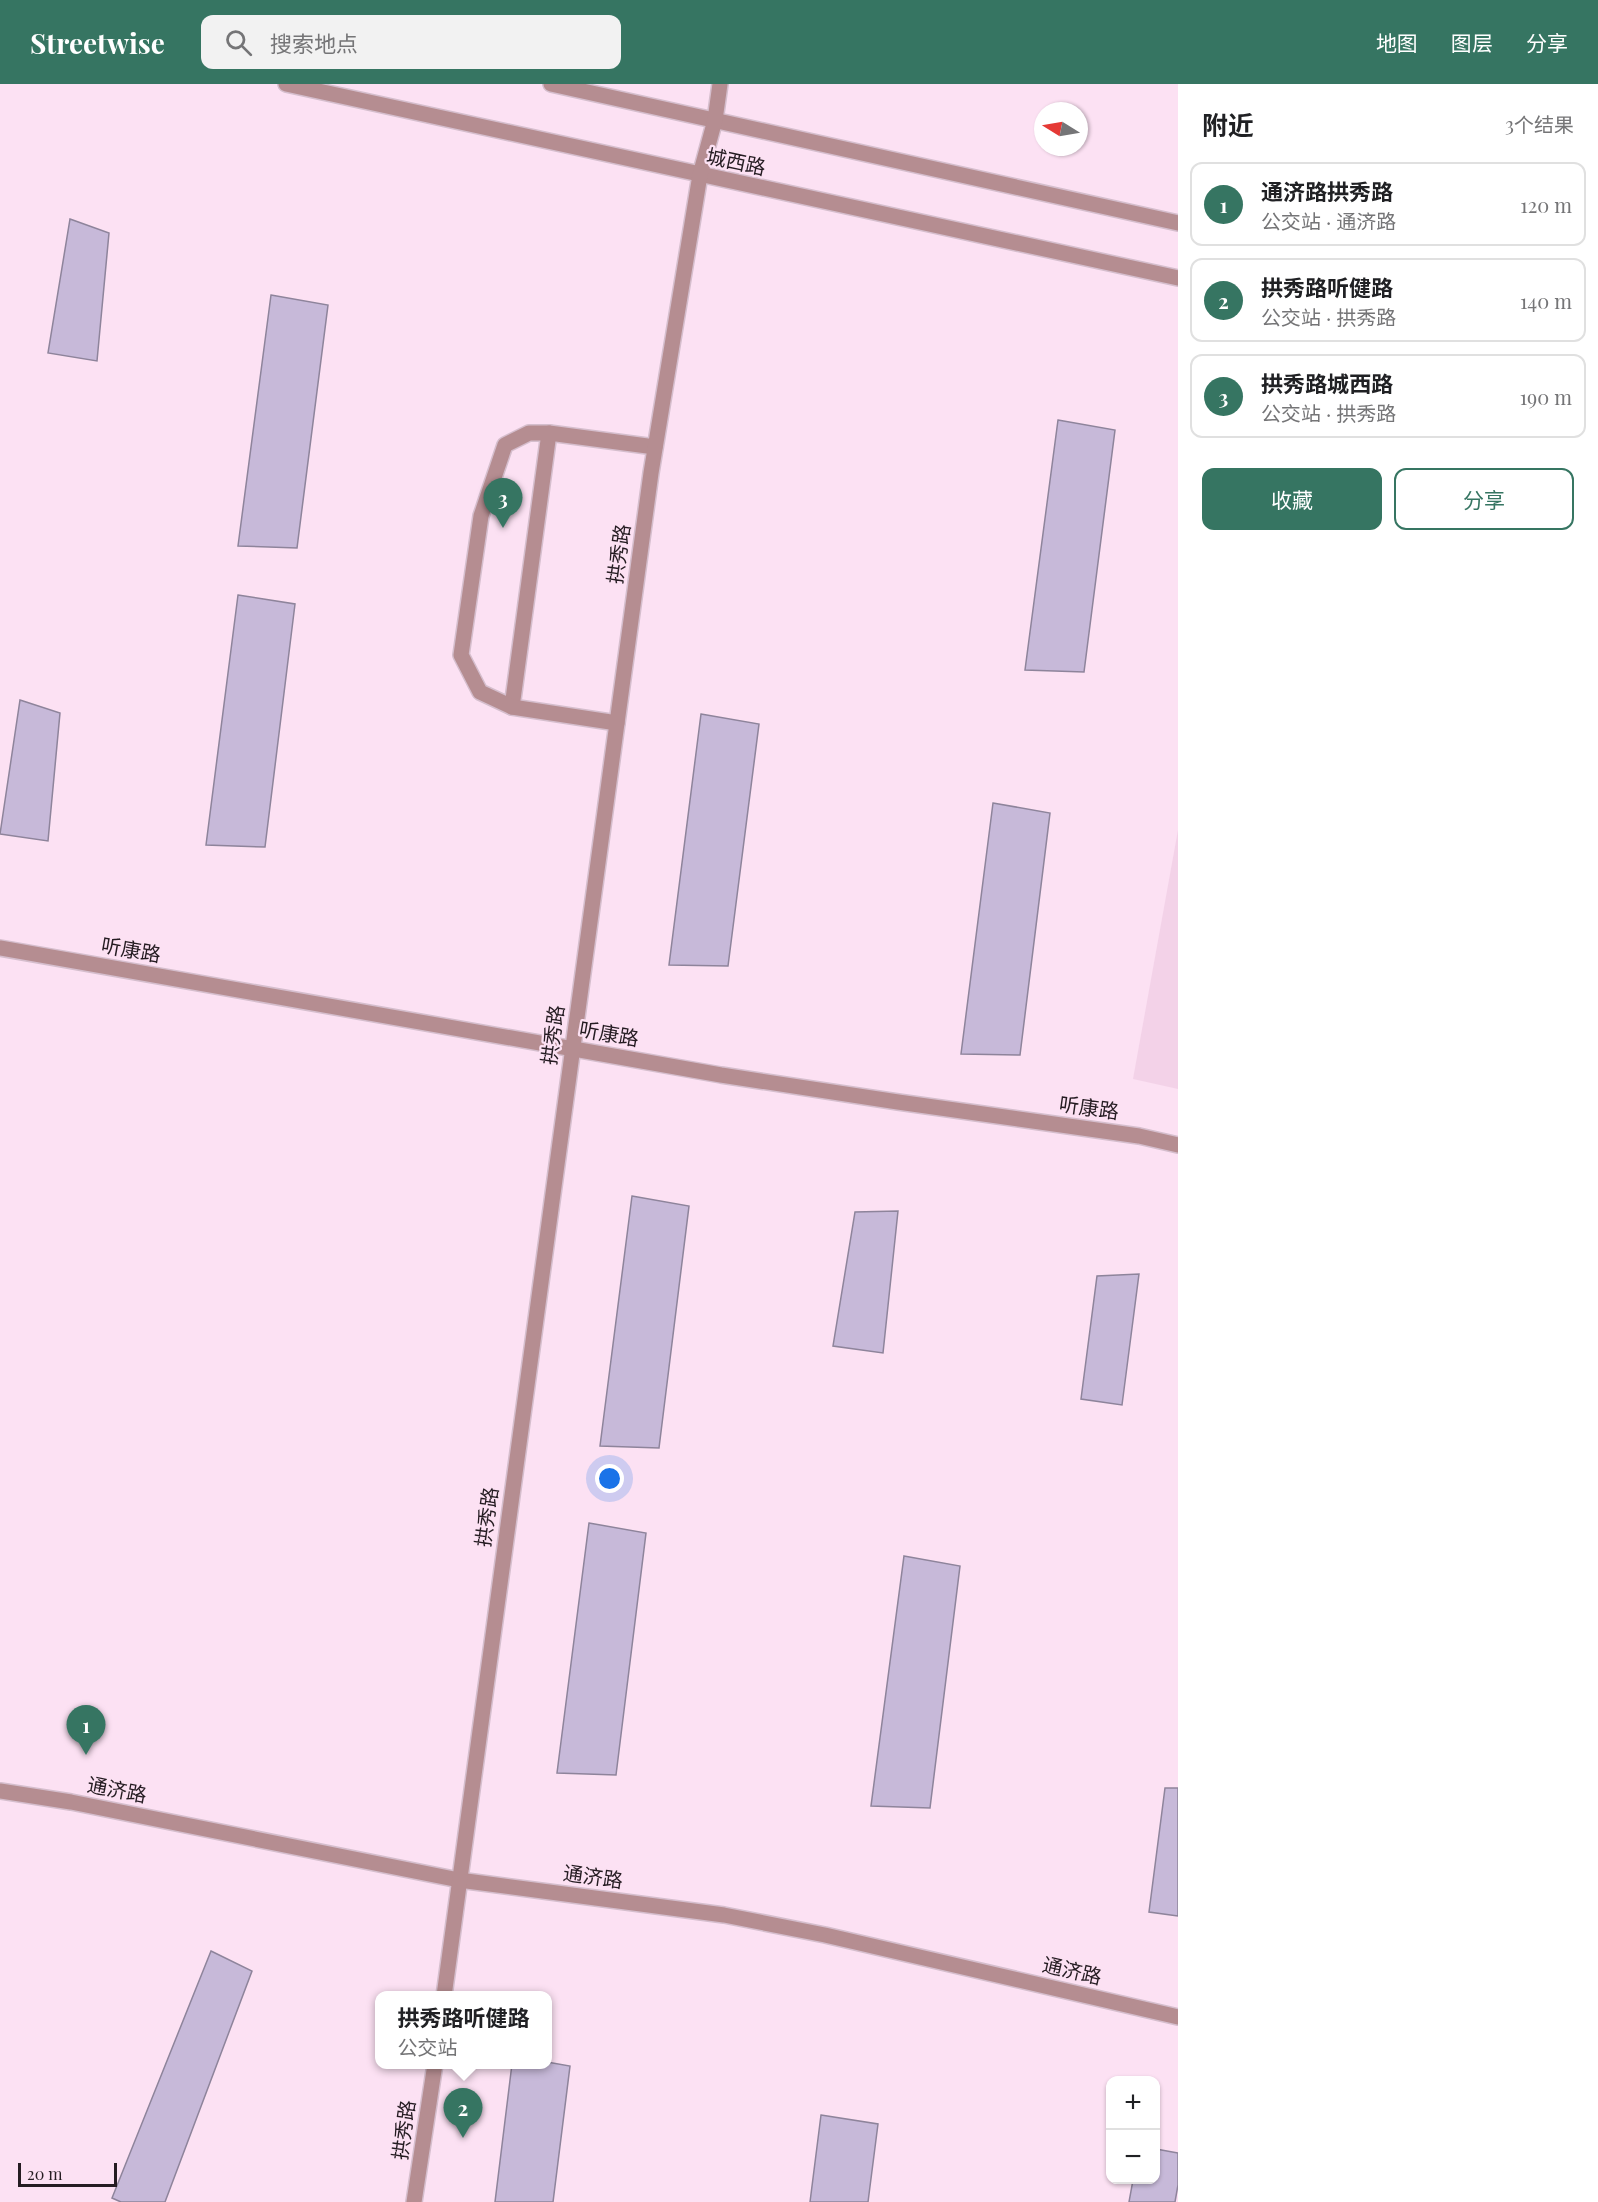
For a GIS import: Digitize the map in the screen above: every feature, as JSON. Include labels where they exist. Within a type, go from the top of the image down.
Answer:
[{"type":"street","name":"城西路","points":[[286,84],[700,176],[1178,278]]},
{"type":"street","name":"城西路","points":[[551,84],[1178,223]]},
{"type":"street","name":"拱秀路","points":[[445,1991],[656,447],[700,176],[715,120],[720,84]]},
{"type":"street","points":[[617,723],[512,707],[480,692],[461,655],[480,516],[505,445],[529,433],[549,433],[656,447]]},
{"type":"street","points":[[512,707],[549,433]]},
{"type":"street","name":"听康路","points":[[0,948],[572,1049],[898,1102],[1139,1136],[1178,1145]]},
{"type":"street","name":"通济路","points":[[0,1791],[71,1802],[459,1880],[724,1915],[825,1935],[1178,2017]]},
{"type":"street","name":"拱秀路","points":[[414,2202],[434,2069]]},
{"type":"shaded area","points":[[1178,830],[1178,1089],[1133,1079]]},
{"type":"building","points":[[70,219],[109,233],[97,361],[48,353]]},
{"type":"building","points":[[271,295],[328,305],[297,548],[238,546]]},
{"type":"building","points":[[1058,420],[1115,430],[1084,672],[1025,670]]},
{"type":"building","points":[[238,595],[295,604],[265,847],[206,845]]},
{"type":"building","points":[[20,700],[60,713],[48,841],[0,834]]},
{"type":"building","points":[[701,714],[759,724],[728,966],[669,965]]},
{"type":"building","points":[[993,803],[1050,813],[1020,1055],[961,1054]]},
{"type":"building","points":[[632,1196],[689,1206],[659,1448],[600,1446]]},
{"type":"building","points":[[898,1211],[883,1353],[833,1346],[855,1212]]},
{"type":"building","points":[[1139,1274],[1122,1405],[1081,1399],[1097,1276]]},
{"type":"building","points":[[589,1523],[646,1533],[616,1775],[557,1773]]},
{"type":"building","points":[[904,1556],[960,1566],[930,1808],[871,1806]]},
{"type":"building","points":[[1165,1788],[1178,1788],[1178,1916],[1149,1912]]},
{"type":"building","points":[[211,1951],[252,1971],[165,2202],[121,2202],[112,2198]]},
{"type":"building","points":[[552,2063],[570,2066],[553,2202],[495,2202],[511,2069],[552,2069]]},
{"type":"building","points":[[821,2115],[878,2124],[868,2202],[810,2202]]},
{"type":"building","points":[[1160,2150],[1178,2153],[1178,2185],[1175,2202],[1129,2202],[1132,2184],[1160,2184]]},
{"type":"place","name":"拱秀路城西路","points":[[503,528]]},
{"type":"place","name":"通济路拱秀路","points":[[86,1755]]},
{"type":"place","name":"拱秀路听健路","points":[[463,2138]]}]
